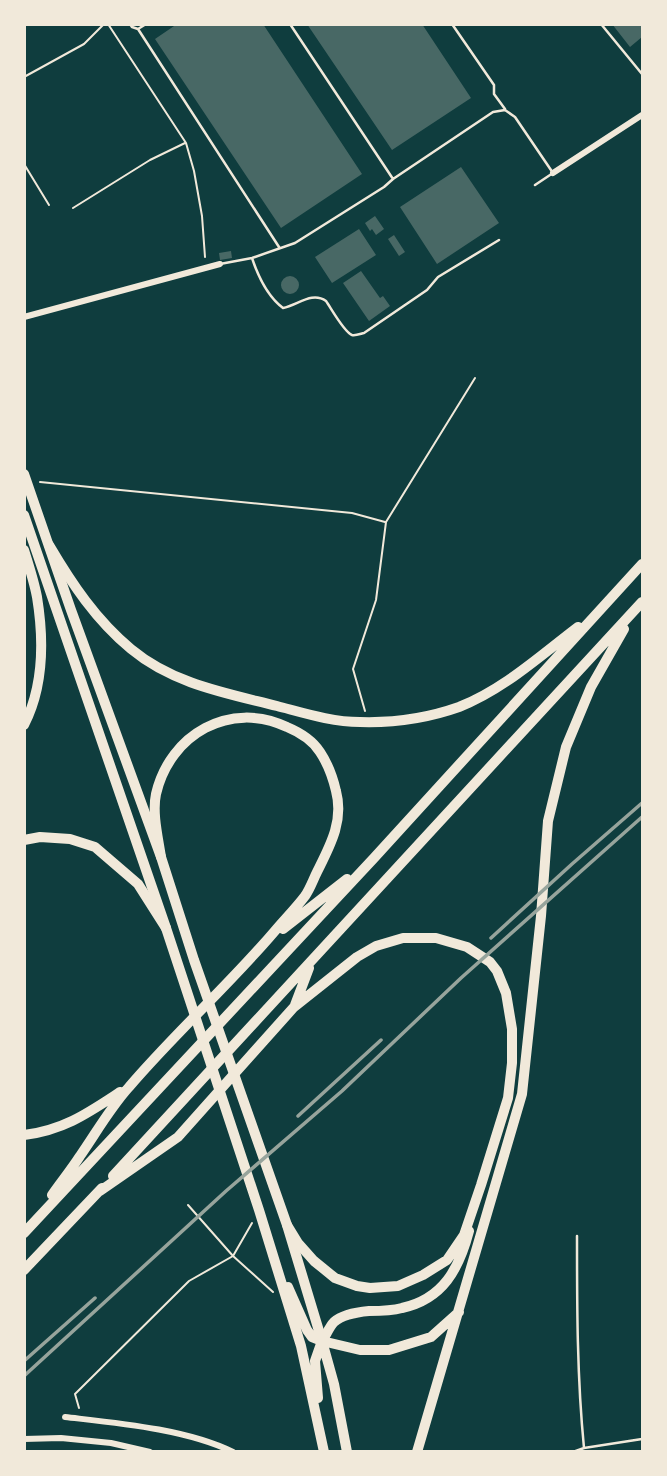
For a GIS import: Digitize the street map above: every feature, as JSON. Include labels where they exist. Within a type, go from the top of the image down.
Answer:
[{"type":"highway","points":[[26,477],[161,857],[287,1226],[334,1384],[347,1451]]},
{"type":"highway","points":[[24,515],[166,928],[259,1210],[301,1346],[324,1451]]},
{"type":"highway","points":[[49,545],[76,589],[97,615],[149,663],[170,675],[210,690],[332,719],[387,722],[417,718],[461,706],[510,678],[600,610]]},
{"type":"highway","points":[[24,550],[37,596],[41,663],[37,690],[30,715],[24,725]]},
{"type":"highway","points":[[24,1232],[374,858],[642,564]]},
{"type":"highway","points":[[417,1451],[522,1094],[548,821],[566,747],[591,687],[638,606]]},
{"type":"highway","points":[[24,1270],[100,1191],[638,606]]},
{"type":"highway","points":[[24,1232],[128,1087],[265,943],[306,895],[329,848],[338,820],[339,805],[320,751],[293,729],[256,718],[237,718],[202,729],[169,760],[159,784],[155,809],[161,857]]},
{"type":"highway","points":[[24,840],[40,837],[70,839],[95,847],[138,884],[166,928]]},
{"type":"highway","points":[[265,943],[374,858]]},
{"type":"highway","points":[[100,1191],[178,1137],[294,1007],[357,957],[376,946],[403,938],[436,938],[467,947],[490,962],[506,993],[512,1029],[508,1098],[464,1235],[447,1259],[424,1275],[398,1286],[357,1286],[335,1278],[314,1261],[287,1226]]},
{"type":"highway","points":[[294,1007],[311,962]]},
{"type":"highway","points":[[24,1135],[39,1133],[79,1119],[128,1087]]},
{"type":"highway","points":[[324,1451],[315,1361],[333,1322],[348,1315],[400,1309],[416,1304],[435,1293],[448,1281],[465,1249],[479,1193]]},
{"type":"highway","points":[[274,1258],[307,1330],[312,1337],[322,1341],[360,1350],[389,1350],[430,1337],[459,1312]]},
{"type":"street","points":[[553,173],[642,115]]},
{"type":"street","points":[[24,317],[220,264]]},
{"type":"street","points":[[65,1417],[175,1433],[233,1451]]},
{"type":"street","points":[[24,1439],[61,1438],[111,1443],[150,1451]]},
{"type":"lane","points":[[130,24],[138,29],[280,249]]},
{"type":"lane","points":[[138,29],[146,24]]},
{"type":"lane","points":[[290,24],[393,179]]},
{"type":"lane","points":[[452,24],[494,85],[494,94],[505,110],[515,117],[553,173],[535,185]]},
{"type":"lane","points":[[601,24],[642,74]]},
{"type":"lane","points":[[220,264],[251,258],[295,243],[384,187],[493,112],[505,110]]},
{"type":"lane","points":[[251,258],[276,303],[283,308],[291,307],[316,296],[321,297],[346,330],[351,335],[356,335],[364,333],[427,290],[438,277],[499,240]]},
{"type":"lane","points":[[577,1236],[578,1338],[584,1448]]},
{"type":"lane","points":[[573,1451],[642,1438]]},
{"type":"path","points":[[24,77],[84,44],[106,24],[186,143],[202,216],[206,268]]},
{"type":"path","points":[[73,208],[150,160],[186,143]]},
{"type":"path","points":[[24,164],[49,205]]},
{"type":"path","points":[[369,722],[352,668],[376,600],[386,523],[475,378]]},
{"type":"path","points":[[26,477],[352,513],[386,523]]},
{"type":"path","points":[[188,1205],[233,1256],[288,1305]]},
{"type":"path","points":[[82,1419],[75,1394],[189,1281],[233,1256],[259,1210]]},
{"type":"building","points":[[177,24],[263,24],[362,174],[281,228],[155,39]]},
{"type":"building","points":[[307,24],[422,24],[471,98],[392,150]]},
{"type":"building","points":[[612,24],[642,24],[642,37],[630,47]]},
{"type":"building","points":[[461,167],[499,223],[437,264],[400,207]]},
{"type":"building","points":[[375,216],[384,229],[376,235],[365,223]]},
{"type":"building","points":[[359,229],[376,255],[332,283],[315,257]]},
{"type":"building","points":[[394,235],[405,252],[399,256],[388,239]]},
{"type":"building","points":[[231,251],[232,258],[220,260],[219,253]]},
{"type":"building","points":[[361,271],[380,298],[383,296],[390,306],[369,321],[343,283]]},
{"type":"building","points":[[290,276],[296,279],[299,285],[296,291],[290,294],[284,291],[281,285],[284,279]]},
{"type":"railway","points":[[491,938],[642,803]]},
{"type":"railway","points":[[24,1376],[642,817]]},
{"type":"railway","points":[[298,1116],[381,1040]]},
{"type":"railway","points":[[24,1361],[95,1298]]}]
